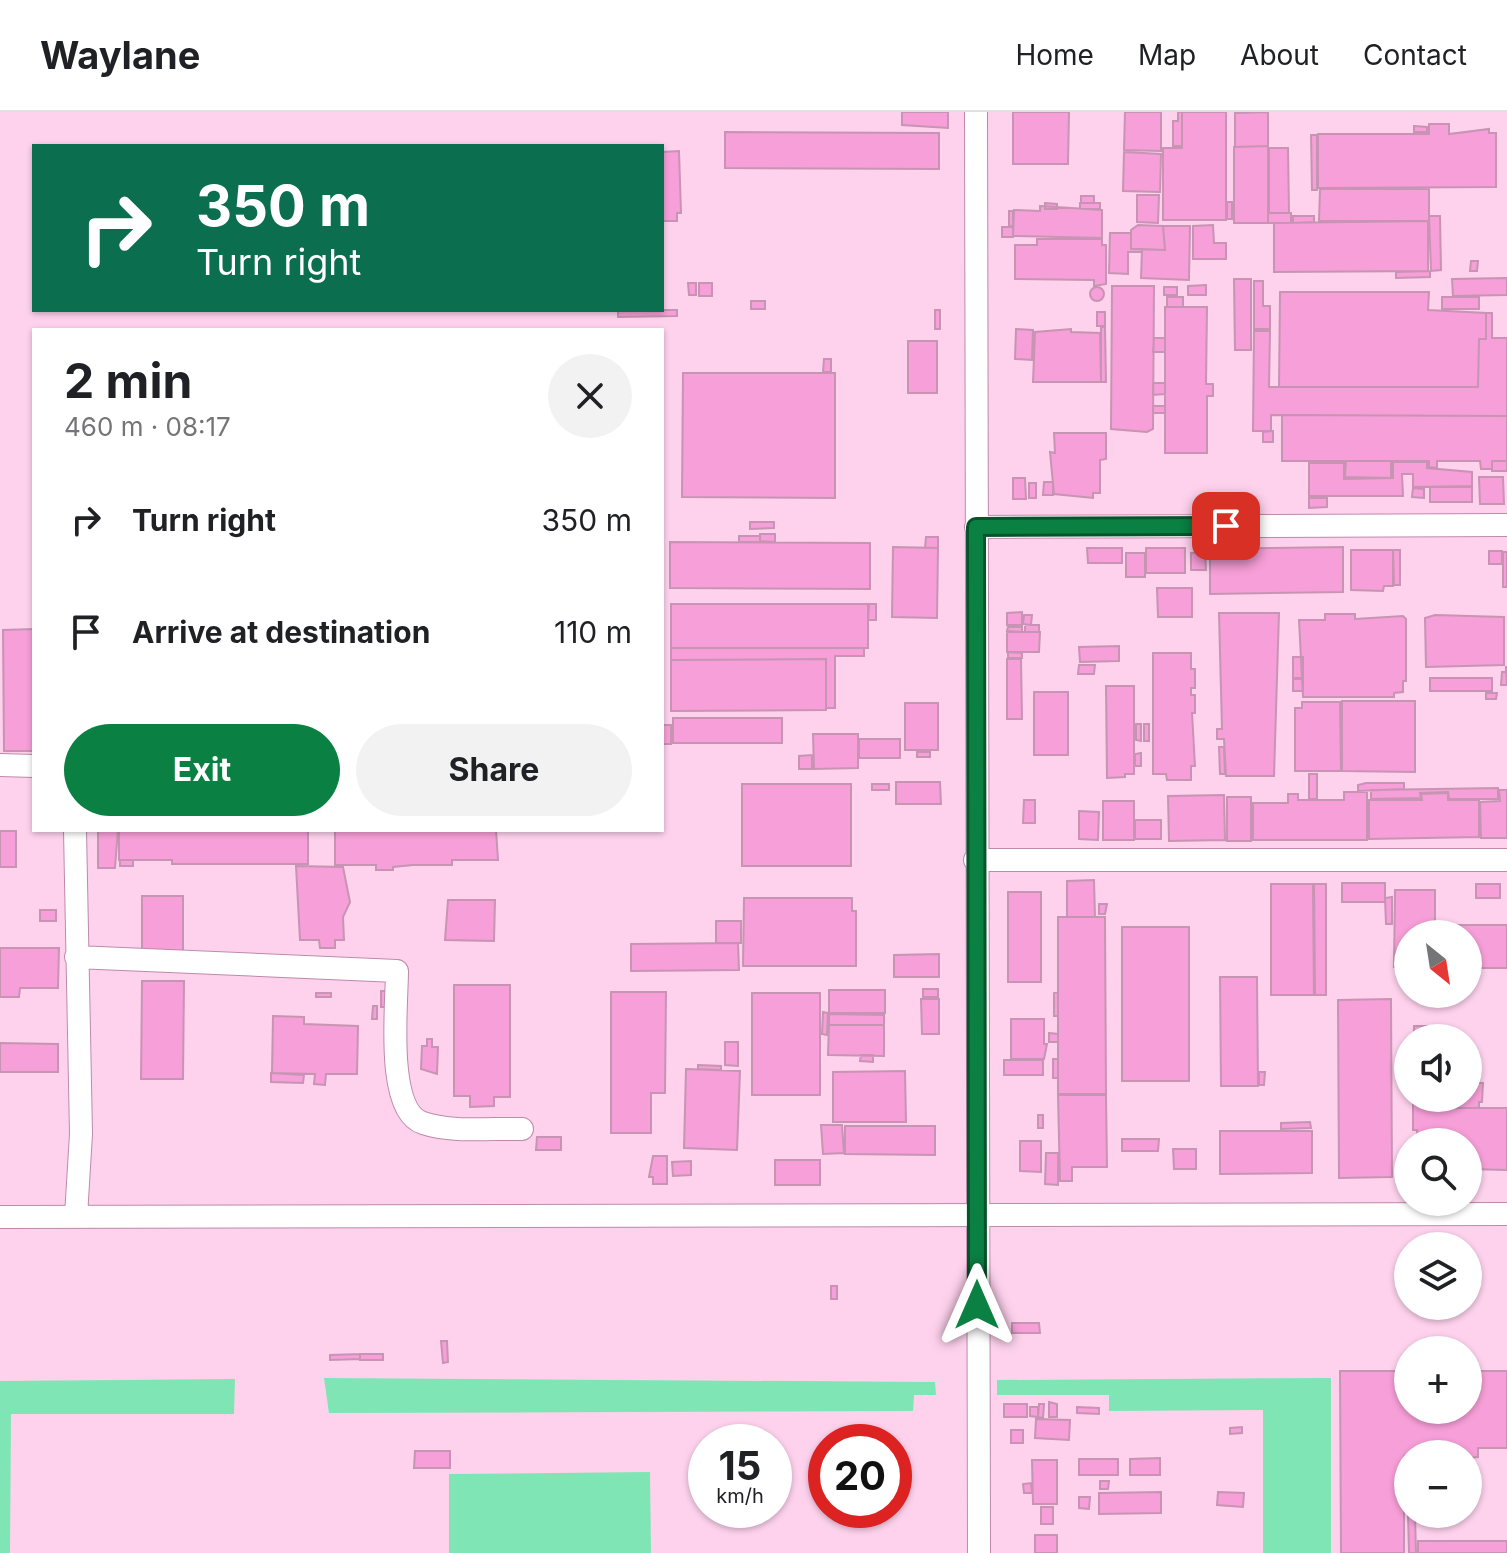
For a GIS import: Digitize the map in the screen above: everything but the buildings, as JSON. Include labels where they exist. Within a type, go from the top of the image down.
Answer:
[{"type":"street","points":[[976,112],[975,860],[979,1553]]},
{"type":"street","points":[[976,527],[1507,525]]},
{"type":"street","points":[[0,765],[32,766]]},
{"type":"street","points":[[75,832],[81,1134],[76,1216]]},
{"type":"street","points":[[975,860],[1507,860]]},
{"type":"street","points":[[76,957],[397,971],[397,1084],[408,1111],[420,1123],[446,1127],[522,1129]]},
{"type":"street","points":[[0,1217],[1507,1214]]},
{"type":"green space","points":[[324,1378],[935,1382],[936,1395],[914,1395],[913,1411],[329,1413]]},
{"type":"green space","points":[[1331,1378],[1331,1553],[1263,1553],[1263,1410],[1109,1411],[1109,1395],[997,1395],[997,1380]]},
{"type":"green space","points":[[235,1379],[234,1414],[11,1414],[10,1553],[0,1553],[0,1381]]},
{"type":"green space","points":[[650,1472],[651,1553],[449,1553],[449,1474]]},
{"type":"route","points":[[977,1305],[976,527],[1226,526]]}]
